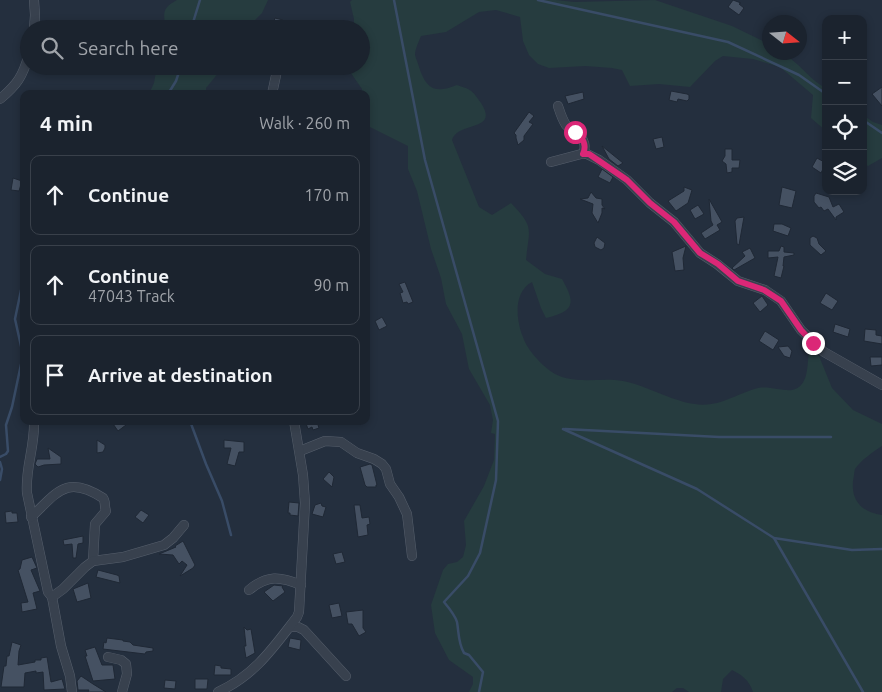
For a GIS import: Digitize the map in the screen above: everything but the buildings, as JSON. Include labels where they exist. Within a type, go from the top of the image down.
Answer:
[{"type":"street","points":[[34,0],[35,20]]},
{"type":"street","points":[[0,100],[23,75]]},
{"type":"street","points":[[273,90],[276,75]]},
{"type":"street","points":[[558,106],[564,122],[583,140],[583,154]]},
{"type":"street","points":[[551,162],[589,154],[627,180],[650,203],[674,222],[697,251],[718,264],[738,281],[764,290],[781,301],[801,330],[824,352],[882,385]]},
{"type":"street","points":[[34,425],[33,450],[26,480],[31,518],[48,592],[52,597],[72,692]]},
{"type":"street","points":[[218,692],[243,678],[269,654],[298,617],[305,503],[300,451],[295,425]]},
{"type":"street","points":[[300,451],[325,441],[341,442],[357,453],[382,464],[386,469],[390,484],[407,514],[412,556]]},
{"type":"street","points":[[31,518],[65,488],[84,488],[103,498],[106,511],[95,524],[93,561]]},
{"type":"street","points":[[52,597],[93,561],[123,557],[164,545],[184,525]]},
{"type":"street","points":[[249,590],[260,582],[274,578],[288,580],[301,585]]},
{"type":"street","points":[[290,627],[298,627],[304,630],[346,676]]},
{"type":"street","points":[[108,657],[121,660],[126,664],[127,674],[122,692]]},
{"type":"green space","points":[[177,0],[268,0],[262,13],[255,20],[164,20],[166,8]]},
{"type":"green space","points":[[352,0],[556,0],[574,2],[655,0],[732,26],[762,41],[762,60],[792,60],[822,86],[822,128],[811,118],[813,95],[780,67],[753,59],[723,56],[715,61],[690,87],[659,84],[630,86],[622,70],[612,68],[585,66],[549,68],[538,64],[529,55],[523,41],[520,17],[496,10],[479,12],[446,32],[421,36],[415,53],[428,85],[437,89],[457,85],[469,89],[481,103],[485,112],[485,118],[481,122],[461,130],[455,134],[452,140],[479,207],[492,215],[511,203],[524,218],[529,229],[526,260],[545,274],[562,279],[569,294],[571,300],[568,309],[546,318],[532,282],[522,292],[519,299],[518,315],[523,337],[532,353],[546,367],[563,377],[580,380],[623,381],[678,400],[701,405],[723,401],[758,388],[792,390],[798,388],[802,385],[806,375],[809,351],[819,356],[832,388],[853,410],[882,424],[882,446],[864,459],[855,469],[853,488],[856,500],[860,505],[875,514],[882,515],[882,692],[753,692],[745,678],[732,670],[723,679],[721,692],[689,692],[683,688],[677,688],[672,692],[469,692],[473,684],[473,677],[449,660],[435,633],[431,605],[443,570],[448,564],[457,562],[463,557],[466,545],[464,521],[484,486],[494,460],[495,434],[491,433],[493,420],[490,405],[469,369],[462,334],[446,304],[441,278],[431,249],[417,191],[408,169],[408,146],[370,127],[370,90],[362,90],[352,75],[370,75],[370,20],[354,19],[350,2]]},
{"type":"green space","points":[[155,75],[217,75],[206,90],[151,90]]},
{"type":"green space","points":[[867,118],[882,125],[882,158],[868,166]]},
{"type":"waterway","points":[[194,20],[200,0]]},
{"type":"waterway","points":[[394,0],[425,160],[498,421],[496,480],[480,553],[468,576],[444,602],[456,619],[464,653],[469,655],[483,672],[479,692]]},
{"type":"waterway","points":[[538,0],[728,42],[799,75],[822,91]]},
{"type":"waterway","points":[[170,90],[178,75]]},
{"type":"waterway","points":[[867,123],[882,133]]},
{"type":"waterway","points":[[20,295],[15,319],[20,342]]},
{"type":"waterway","points":[[0,457],[8,451],[6,425],[20,369]]},
{"type":"waterway","points":[[191,425],[222,501],[231,535]]},
{"type":"waterway","points":[[563,429],[697,489],[774,538],[852,550],[882,549]]},
{"type":"waterway","points":[[565,429],[719,437],[831,437]]},
{"type":"waterway","points":[[0,462],[2,469],[0,480]]},
{"type":"waterway","points":[[774,538],[863,692]]},
{"type":"route","points":[[575,132],[583,140],[583,154],[589,154],[627,180],[660,212],[674,222],[697,251],[718,264],[732,278],[764,290],[781,301],[801,330],[813,343]]}]
